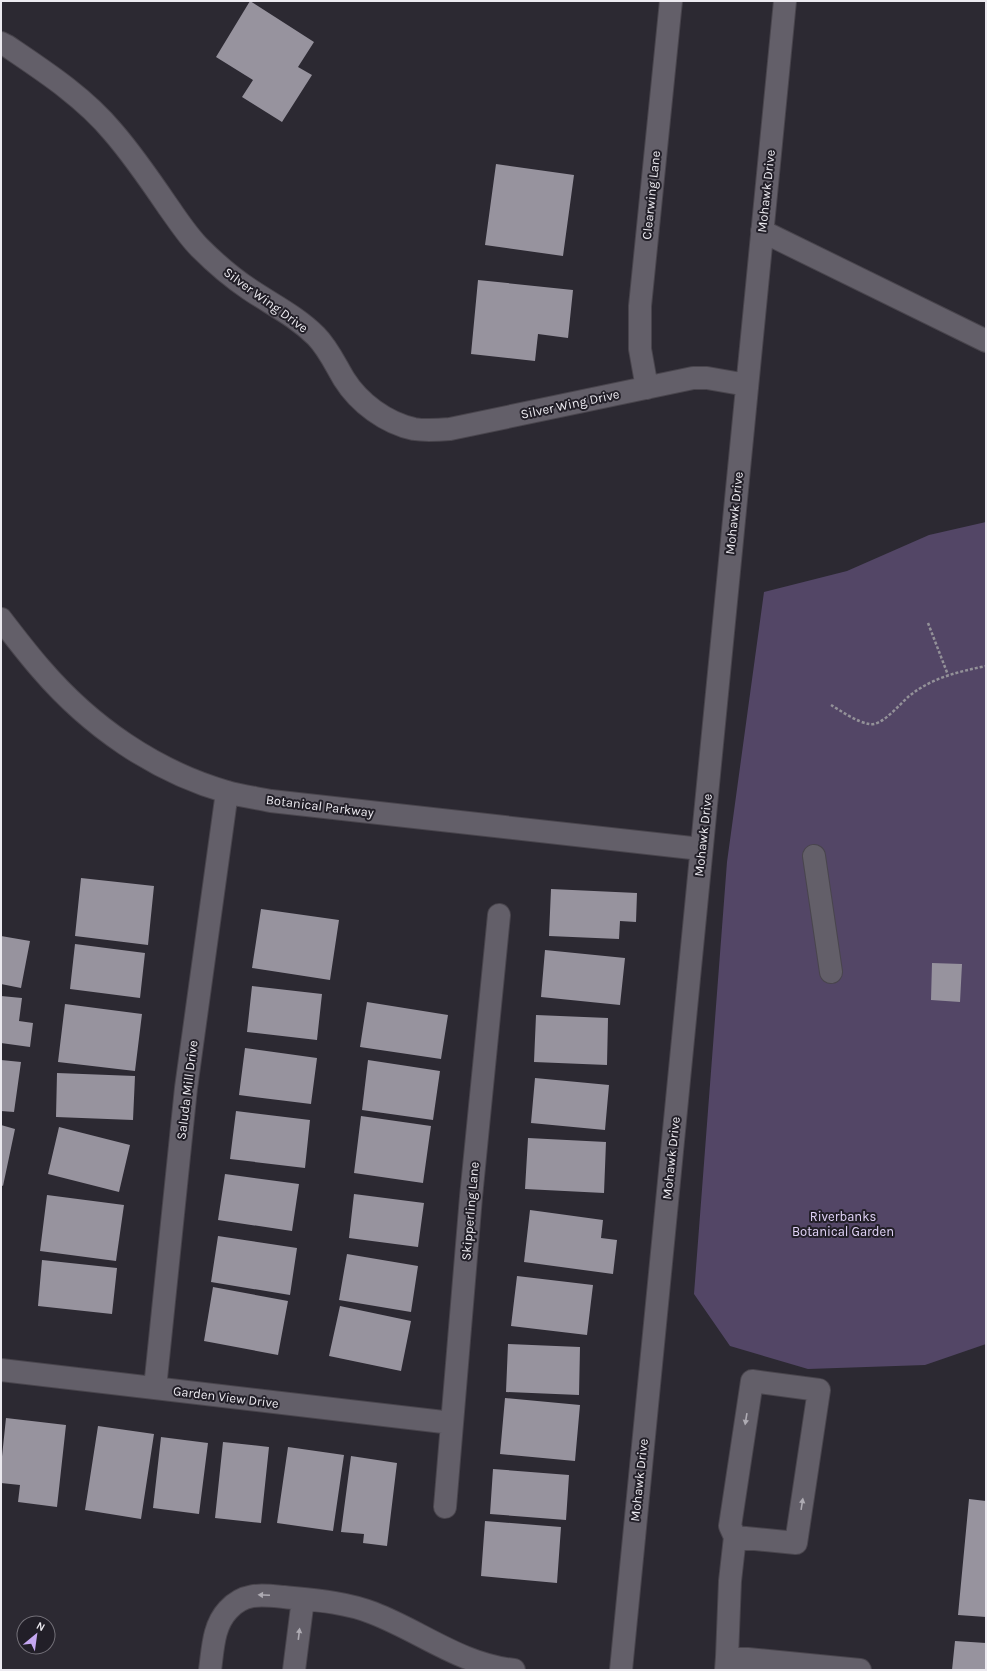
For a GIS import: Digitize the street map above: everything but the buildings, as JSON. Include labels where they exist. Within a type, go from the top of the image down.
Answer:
[{"type":"street","name":"Clearwing Lane","points":[[647,388],[640,349],[640,306],[671,1]]},
{"type":"street","name":"Mohawk Drive","points":[[621,1670],[785,1]]},
{"type":"street","name":"Silver Wing Drive","points":[[1,44],[7,46],[52,77],[95,113],[113,132],[199,247],[219,266],[249,289],[298,321],[316,336],[330,355],[344,380],[358,396],[375,411],[394,422],[414,429],[450,429],[692,378],[707,378],[747,385]]},
{"type":"street","points":[[762,231],[986,341]]},
{"type":"street","name":"Botanical Parkway","points":[[1,619],[41,670],[69,700],[102,728],[135,751],[166,769],[227,792],[271,801],[701,849]]},
{"type":"street","name":"Saluda Mill Drive","points":[[155,1388],[186,1088],[227,792]]},
{"type":"street","points":[[814,856],[831,972]]},
{"type":"street","name":"Skipperling Lane","points":[[445,1507],[471,1197],[499,915]]},
{"type":"street","name":"Garden View Drive","points":[[1,1370],[452,1423]]},
{"type":"street","points":[[732,1532],[796,1543],[819,1390],[752,1380],[732,1532],[726,1663],[860,1670]]},
{"type":"street","points":[[210,1670],[215,1632],[224,1615],[235,1603],[243,1598],[253,1595],[303,1599],[352,1606],[373,1613],[474,1662],[514,1670]]},
{"type":"street","points":[[294,1670],[303,1599]]},
{"type":"path","points":[[928,623],[948,674]]},
{"type":"path","points":[[831,705],[869,725],[880,723],[909,696],[927,683],[948,674],[986,666]]},
{"type":"green space","name":"Riverbanks Botanical Garden","points":[[986,522],[986,1344],[925,1365],[808,1369],[730,1346],[694,1294],[727,862],[764,592],[847,571],[929,535]]}]
